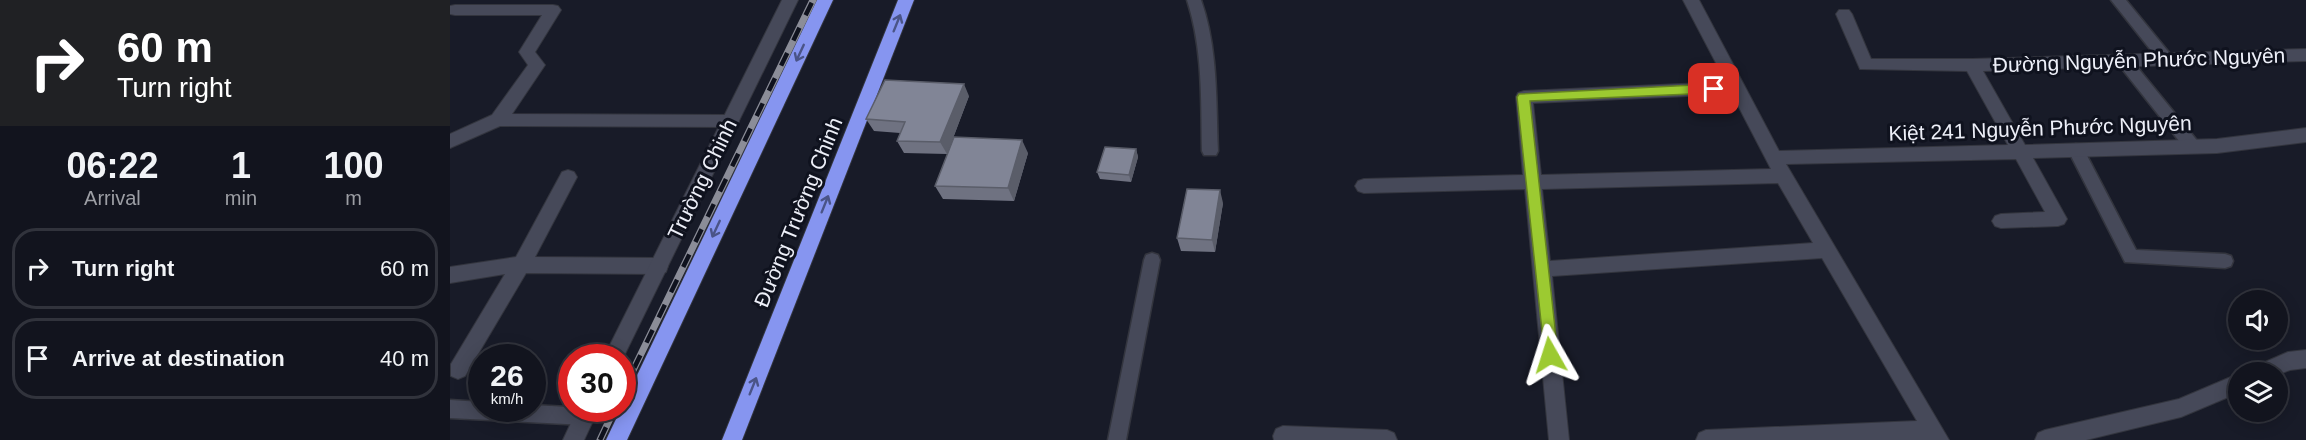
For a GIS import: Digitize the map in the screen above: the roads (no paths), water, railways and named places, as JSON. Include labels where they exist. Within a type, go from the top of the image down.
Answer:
[{"type":"highway","points":[[616,440],[825,0]]},
{"type":"highway","name":"Đường Trường Chinh","points":[[732,440],[906,0]]},
{"type":"street","name":"Trường Chinh","points":[[620,344],[790,0]]},
{"type":"street","points":[[1691,0],[1783,176],[1936,435],[1706,440]]},
{"type":"street","points":[[455,10],[554,10],[526,52],[537,65],[498,120]]},
{"type":"street","name":"Đường Nguyễn Phước Nguyên","points":[[1844,14],[1866,65],[1972,65],[2306,55]]},
{"type":"street","name":"Đường Nguyễn Phước Nguyên","points":[[1972,65],[2058,219],[2001,221]]},
{"type":"street","points":[[1559,440],[1524,97],[1738,88]]},
{"type":"street","points":[[450,141],[498,120],[730,121]]},
{"type":"street","name":"Kiệt 241 Nguyễn Phước Nguyên","points":[[1774,158],[2193,147],[2306,135]]},
{"type":"street","points":[[1364,186],[1533,184],[1783,176]]},
{"type":"street","points":[[458,370],[520,265],[568,177]]},
{"type":"street","points":[[1541,269],[1825,250]]},
{"type":"street","points":[[450,275],[520,265],[659,266]]},
{"type":"street","points":[[2045,440],[2181,408],[2228,387]]},
{"type":"street","points":[[573,440],[582,422]]},
{"type":"street","points":[[1283,436],[1387,440]]},
{"type":"lane","points":[[1194,0],[1200,18],[1206,58],[1210,151]]},
{"type":"lane","points":[[2118,0],[2166,59]]},
{"type":"lane","points":[[2124,61],[2193,147]]},
{"type":"lane","points":[[2076,150],[2131,257],[2225,261]]},
{"type":"lane","points":[[1117,440],[1152,260]]},
{"type":"lane","points":[[450,409],[558,411]]},
{"type":"railway","points":[[636,364],[813,0]]},
{"type":"railway","points":[[600,440],[608,422]]}]
